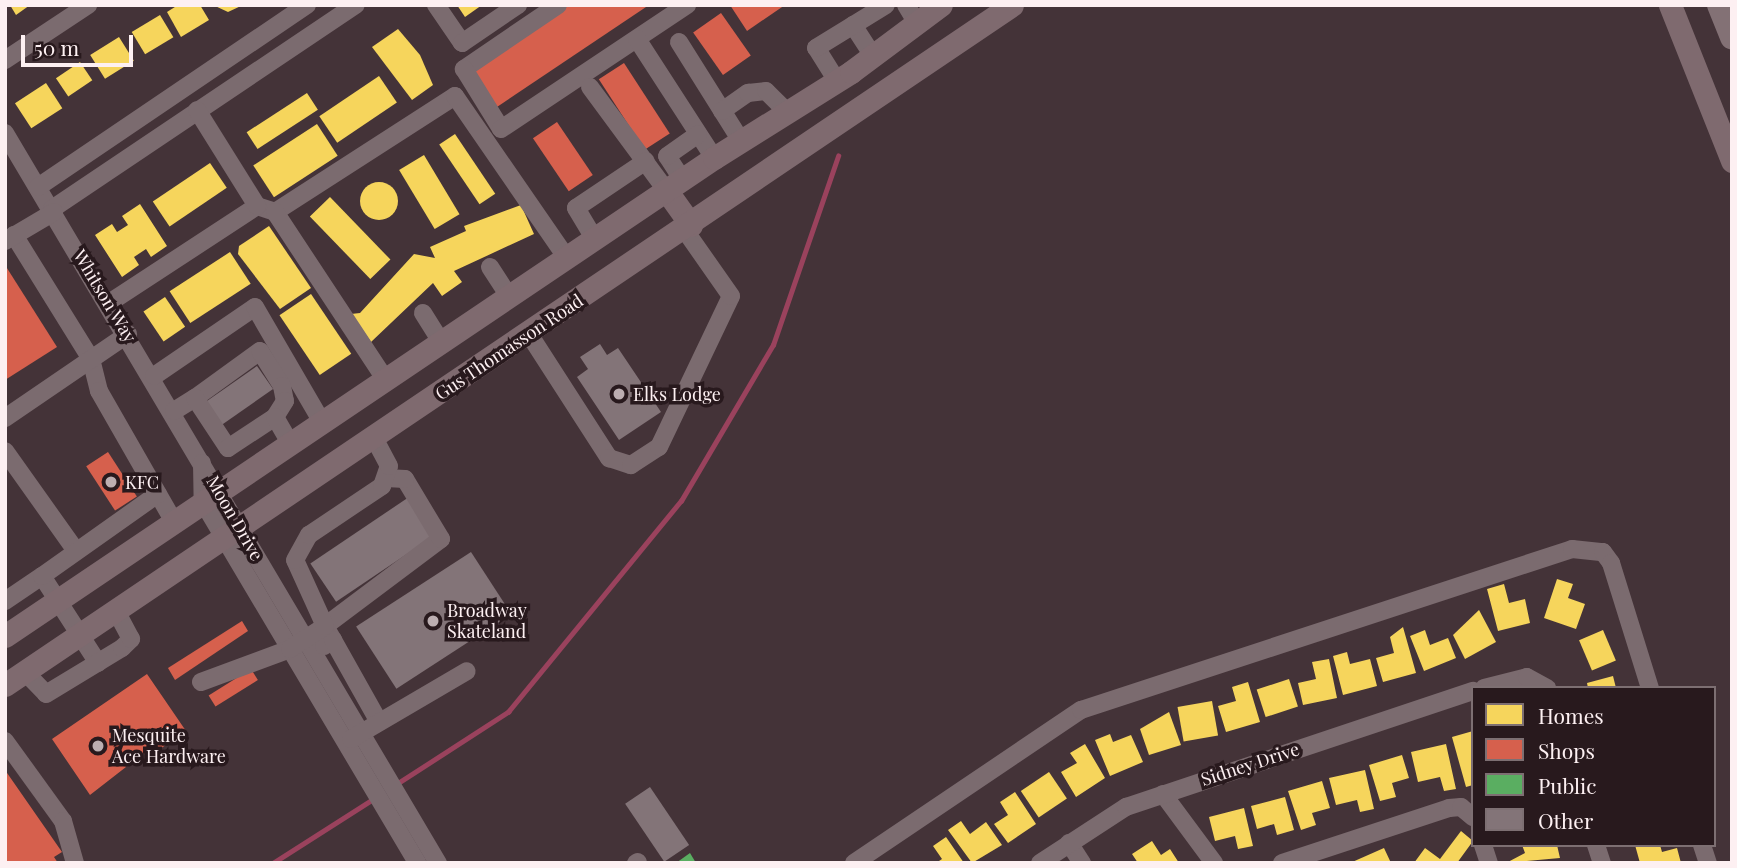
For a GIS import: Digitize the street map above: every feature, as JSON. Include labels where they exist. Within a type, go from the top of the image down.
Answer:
[{"type":"highway","points":[[1719,5],[1732,37]]},
{"type":"main road","points":[[5,636],[674,184],[873,56],[911,14],[941,5]]},
{"type":"main road","points":[[1670,5],[1732,161]]},
{"type":"main road","name":"Gus Thomasson Road","points":[[5,685],[687,227],[999,9]]},
{"type":"main road","points":[[674,184],[687,227]]},
{"type":"street","points":[[5,60],[88,5]]},
{"type":"street","points":[[38,187],[307,5]]},
{"type":"street","points":[[174,522],[99,391],[91,359],[10,238],[356,5]]},
{"type":"street","points":[[436,5],[462,43],[518,5]]},
{"type":"street","points":[[558,5],[464,69],[500,130],[687,5]]},
{"type":"street","points":[[837,80],[816,47],[886,5]]},
{"type":"street","points":[[853,25],[873,56]]},
{"type":"street","points":[[637,39],[714,158]]},
{"type":"street","points":[[679,41],[741,141]]},
{"type":"street","points":[[590,87],[646,162],[674,184]]},
{"type":"street","points":[[722,111],[748,93],[766,91],[787,112]]},
{"type":"street","points":[[275,212],[455,96],[566,257]]},
{"type":"street","points":[[197,110],[257,206],[275,212],[385,380]]},
{"type":"street","name":"Whitson Way","points":[[5,133],[154,376],[202,461]]},
{"type":"street","points":[[674,184],[667,156],[698,134]]},
{"type":"street","points":[[594,238],[576,208],[646,162]]},
{"type":"street","points":[[109,303],[257,206]]},
{"type":"street","points":[[529,334],[609,458],[631,465],[659,447],[731,296],[687,227]]},
{"type":"street","points":[[490,267],[509,296]]},
{"type":"street","points":[[154,376],[255,307],[322,422]]},
{"type":"street","points":[[423,313],[441,342]]},
{"type":"street","points":[[5,418],[128,334]]},
{"type":"street","points":[[174,411],[260,351],[282,386],[285,401],[275,417],[228,448],[195,398]]},
{"type":"street","points":[[275,417],[290,443]]},
{"type":"street","points":[[373,438],[389,466],[386,478],[298,550],[295,571],[379,722]]},
{"type":"street","points":[[5,451],[74,548]]},
{"type":"street","name":"Moon Drive","points":[[202,461],[211,497],[290,649],[353,738]]},
{"type":"street","points":[[299,665],[309,647],[441,539],[405,480],[386,478]]},
{"type":"street","points":[[5,601],[42,576],[74,548],[158,494]]},
{"type":"street","name":"Moon Drive","points":[[232,533],[309,647],[353,738],[393,805],[438,863]]},
{"type":"street","points":[[854,863],[1081,710],[1572,549],[1603,552],[1611,563],[1649,686]]},
{"type":"street","points":[[42,576],[98,663]]},
{"type":"street","points":[[25,672],[46,694],[98,663],[131,639],[116,611]]},
{"type":"street","points":[[201,681],[290,649],[309,647]]},
{"type":"street","points":[[353,738],[467,671]]},
{"type":"street","points":[[1490,686],[1510,679],[1538,679],[1545,686]]},
{"type":"street","name":"Sidney Drive","points":[[1040,863],[1126,807],[1471,692]]},
{"type":"street","points":[[5,741],[63,821],[75,863]]},
{"type":"street","points":[[1163,794],[1214,863]]},
{"type":"street","name":"Moon Drive","points":[[393,805],[417,863]]},
{"type":"street","points":[[1282,863],[1449,808],[1461,807],[1471,815]]},
{"type":"street","points":[[1069,843],[1082,863]]},
{"type":"building: Homes","points":[[10,5],[30,5],[16,15]]},
{"type":"building: Homes","points":[[178,5],[200,5],[209,20],[181,37],[167,12]]},
{"type":"building: Homes","points":[[213,5],[243,5],[228,12]]},
{"type":"building: Homes","points":[[457,5],[482,5],[465,17]]},
{"type":"building: Homes","points":[[160,15],[173,37],[145,54],[132,32]]},
{"type":"building: Homes","points":[[398,29],[420,55],[433,85],[412,100],[372,47]]},
{"type":"building: Homes","points":[[119,37],[134,61],[105,79],[90,55]]},
{"type":"building: Homes","points":[[80,62],[92,80],[68,96],[56,78]]},
{"type":"building: Homes","points":[[379,76],[397,103],[337,143],[319,116]]},
{"type":"building: Homes","points":[[46,83],[62,108],[31,128],[15,103]]},
{"type":"building: Homes","points":[[307,93],[318,110],[258,149],[247,132]]},
{"type":"building: Homes","points":[[317,124],[338,156],[274,197],[253,165]]},
{"type":"building: Homes","points":[[455,134],[495,194],[480,204],[439,145]]},
{"type":"building: Homes","points":[[424,155],[460,214],[435,229],[399,170]]},
{"type":"building: Homes","points":[[210,163],[227,188],[170,226],[153,202]]},
{"type":"building: Homes","points":[[379,182],[393,187],[398,201],[393,215],[379,220],[365,215],[360,201],[365,187]]},
{"type":"building: Homes","points":[[330,197],[390,260],[370,279],[310,216]]},
{"type":"building: Homes","points":[[140,204],[167,246],[151,257],[146,249],[134,257],[139,265],[122,277],[95,235],[112,224],[117,232],[128,225],[122,216]]},
{"type":"building: Homes","points":[[521,205],[534,234],[454,271],[462,282],[442,296],[433,283],[371,342],[351,314],[360,313],[414,254],[435,258],[430,247],[466,231],[464,226]]},
{"type":"building: Homes","points":[[269,226],[311,288],[280,309],[238,254],[239,246]]},
{"type":"building: Homes","points":[[230,252],[251,284],[190,323],[170,291]]},
{"type":"building: Homes","points":[[311,294],[351,354],[320,375],[279,315]]},
{"type":"building: Homes","points":[[165,297],[185,327],[164,341],[143,312]]},
{"type":"building: Homes","points":[[1557,579],[1573,584],[1568,598],[1585,604],[1576,629],[1544,618]]},
{"type":"building: Homes","points":[[1504,584],[1509,603],[1525,599],[1530,623],[1498,631],[1487,589]]},
{"type":"building: Homes","points":[[1479,610],[1496,642],[1465,659],[1453,635]]},
{"type":"building: Homes","points":[[1403,627],[1416,673],[1383,682],[1376,658],[1394,653],[1390,637]]},
{"type":"building: Homes","points":[[1425,630],[1430,645],[1448,638],[1456,658],[1424,671],[1410,636]]},
{"type":"building: Homes","points":[[1603,630],[1616,660],[1592,671],[1579,640]]},
{"type":"building: Homes","points":[[1347,652],[1350,664],[1370,659],[1377,686],[1343,695],[1333,656]]},
{"type":"building: Homes","points":[[1329,659],[1337,698],[1303,705],[1298,683],[1316,679],[1312,662]]},
{"type":"building: Homes","points":[[1613,676],[1616,686],[1588,686],[1587,683]]},
{"type":"building: Homes","points":[[1289,679],[1298,707],[1266,717],[1257,690]]},
{"type":"building: Homes","points":[[1248,682],[1260,722],[1226,732],[1218,706],[1236,701],[1232,687]]},
{"type":"building: Homes","points":[[1212,701],[1218,735],[1184,742],[1178,707]]},
{"type":"building: Homes","points":[[1169,712],[1181,745],[1149,755],[1140,729]]},
{"type":"building: Homes","points":[[1471,732],[1471,786],[1466,787],[1452,737]]},
{"type":"building: Homes","points":[[1110,734],[1113,742],[1131,735],[1143,762],[1110,776],[1095,740]]},
{"type":"building: Homes","points":[[1085,744],[1105,778],[1076,797],[1061,772],[1077,763],[1070,753]]},
{"type":"building: Homes","points":[[1446,744],[1456,789],[1444,791],[1440,777],[1418,782],[1411,752]]},
{"type":"building: Homes","points":[[1402,755],[1409,778],[1392,783],[1396,797],[1380,801],[1369,765]]},
{"type":"building: Homes","points":[[1365,770],[1374,809],[1360,812],[1357,800],[1336,805],[1329,778]]},
{"type":"building: Homes","points":[[1049,772],[1067,799],[1039,818],[1021,791]]},
{"type":"building: Homes","points":[[1322,781],[1330,808],[1312,813],[1316,825],[1301,830],[1288,791]]},
{"type":"building: Homes","points":[[1015,792],[1036,824],[1008,843],[994,824],[1008,815],[1000,802]]},
{"type":"building: Homes","points":[[1285,797],[1294,830],[1277,835],[1274,824],[1257,829],[1251,806]]},
{"type":"building: Homes","points":[[1244,808],[1253,846],[1238,849],[1235,836],[1215,841],[1209,817]]},
{"type":"building: Homes","points":[[961,821],[970,834],[986,822],[1002,845],[972,863],[948,830]]},
{"type":"building: Homes","points":[[1461,831],[1471,839],[1471,844],[1457,863],[1414,863],[1425,848],[1440,859]]},
{"type":"building: Homes","points":[[946,837],[964,863],[936,863],[942,859],[933,846]]},
{"type":"building: Homes","points":[[1152,841],[1161,855],[1170,849],[1179,863],[1138,863],[1132,854]]},
{"type":"building: Homes","points":[[1523,847],[1557,847],[1560,858],[1506,863],[1525,853]]},
{"type":"building: Homes","points":[[1636,847],[1661,847],[1662,852],[1677,848],[1681,863],[1640,863]]},
{"type":"building: Homes","points":[[1384,848],[1391,863],[1350,863]]},
{"type":"building: Shops","points":[[568,5],[649,5],[491,111],[466,74]]},
{"type":"building: Shops","points":[[730,5],[785,5],[747,31]]},
{"type":"building: Shops","points":[[721,13],[751,56],[723,75],[693,33]]},
{"type":"building: Shops","points":[[624,63],[670,133],[645,150],[599,79]]},
{"type":"building: Shops","points":[[557,122],[593,175],[569,191],[533,138]]},
{"type":"building: Shops","points":[[5,265],[57,347],[5,380]]},
{"type":"building: Shops","name":"KFC","points":[[108,452],[137,496],[115,511],[86,466]]},
{"type":"building: Shops","points":[[242,621],[248,631],[175,680],[168,668]]},
{"type":"building: Shops","points":[[251,669],[258,680],[215,707],[209,695]]},
{"type":"building: Shops","points":[[147,674],[186,731],[147,758],[144,753],[90,795],[52,739]]},
{"type":"building: Shops","points":[[5,770],[62,852],[54,857],[58,863],[5,863]]},
{"type":"building: Public","points":[[690,853],[696,863],[676,863]]},
{"type":"building: Other","name":"Elks Lodge","points":[[600,344],[607,355],[618,348],[661,412],[619,440],[577,377],[588,369],[580,357]]},
{"type":"building: Other","points":[[257,366],[273,389],[217,429],[200,406]]},
{"type":"building: Other","points":[[409,497],[435,535],[336,602],[310,564]]},
{"type":"building: Other","name":"Broadway Skateland","points":[[471,552],[511,614],[396,689],[356,627]]},
{"type":"building: Other","points":[[650,787],[689,845],[664,862],[625,804]]},
{"type":"waterway","points":[[395,785],[508,712],[681,501],[773,345],[838,156]]},
{"type":"waterway","points":[[273,863],[373,799]]},
{"type":"place","name":"Elks Lodge","points":[[619,394]]},
{"type":"place","name":"KFC","points":[[111,482]]},
{"type":"place","name":"Broadway Skateland","points":[[433,621]]},
{"type":"place","name":"Mesquite Ace Hardware","points":[[98,746]]}]
